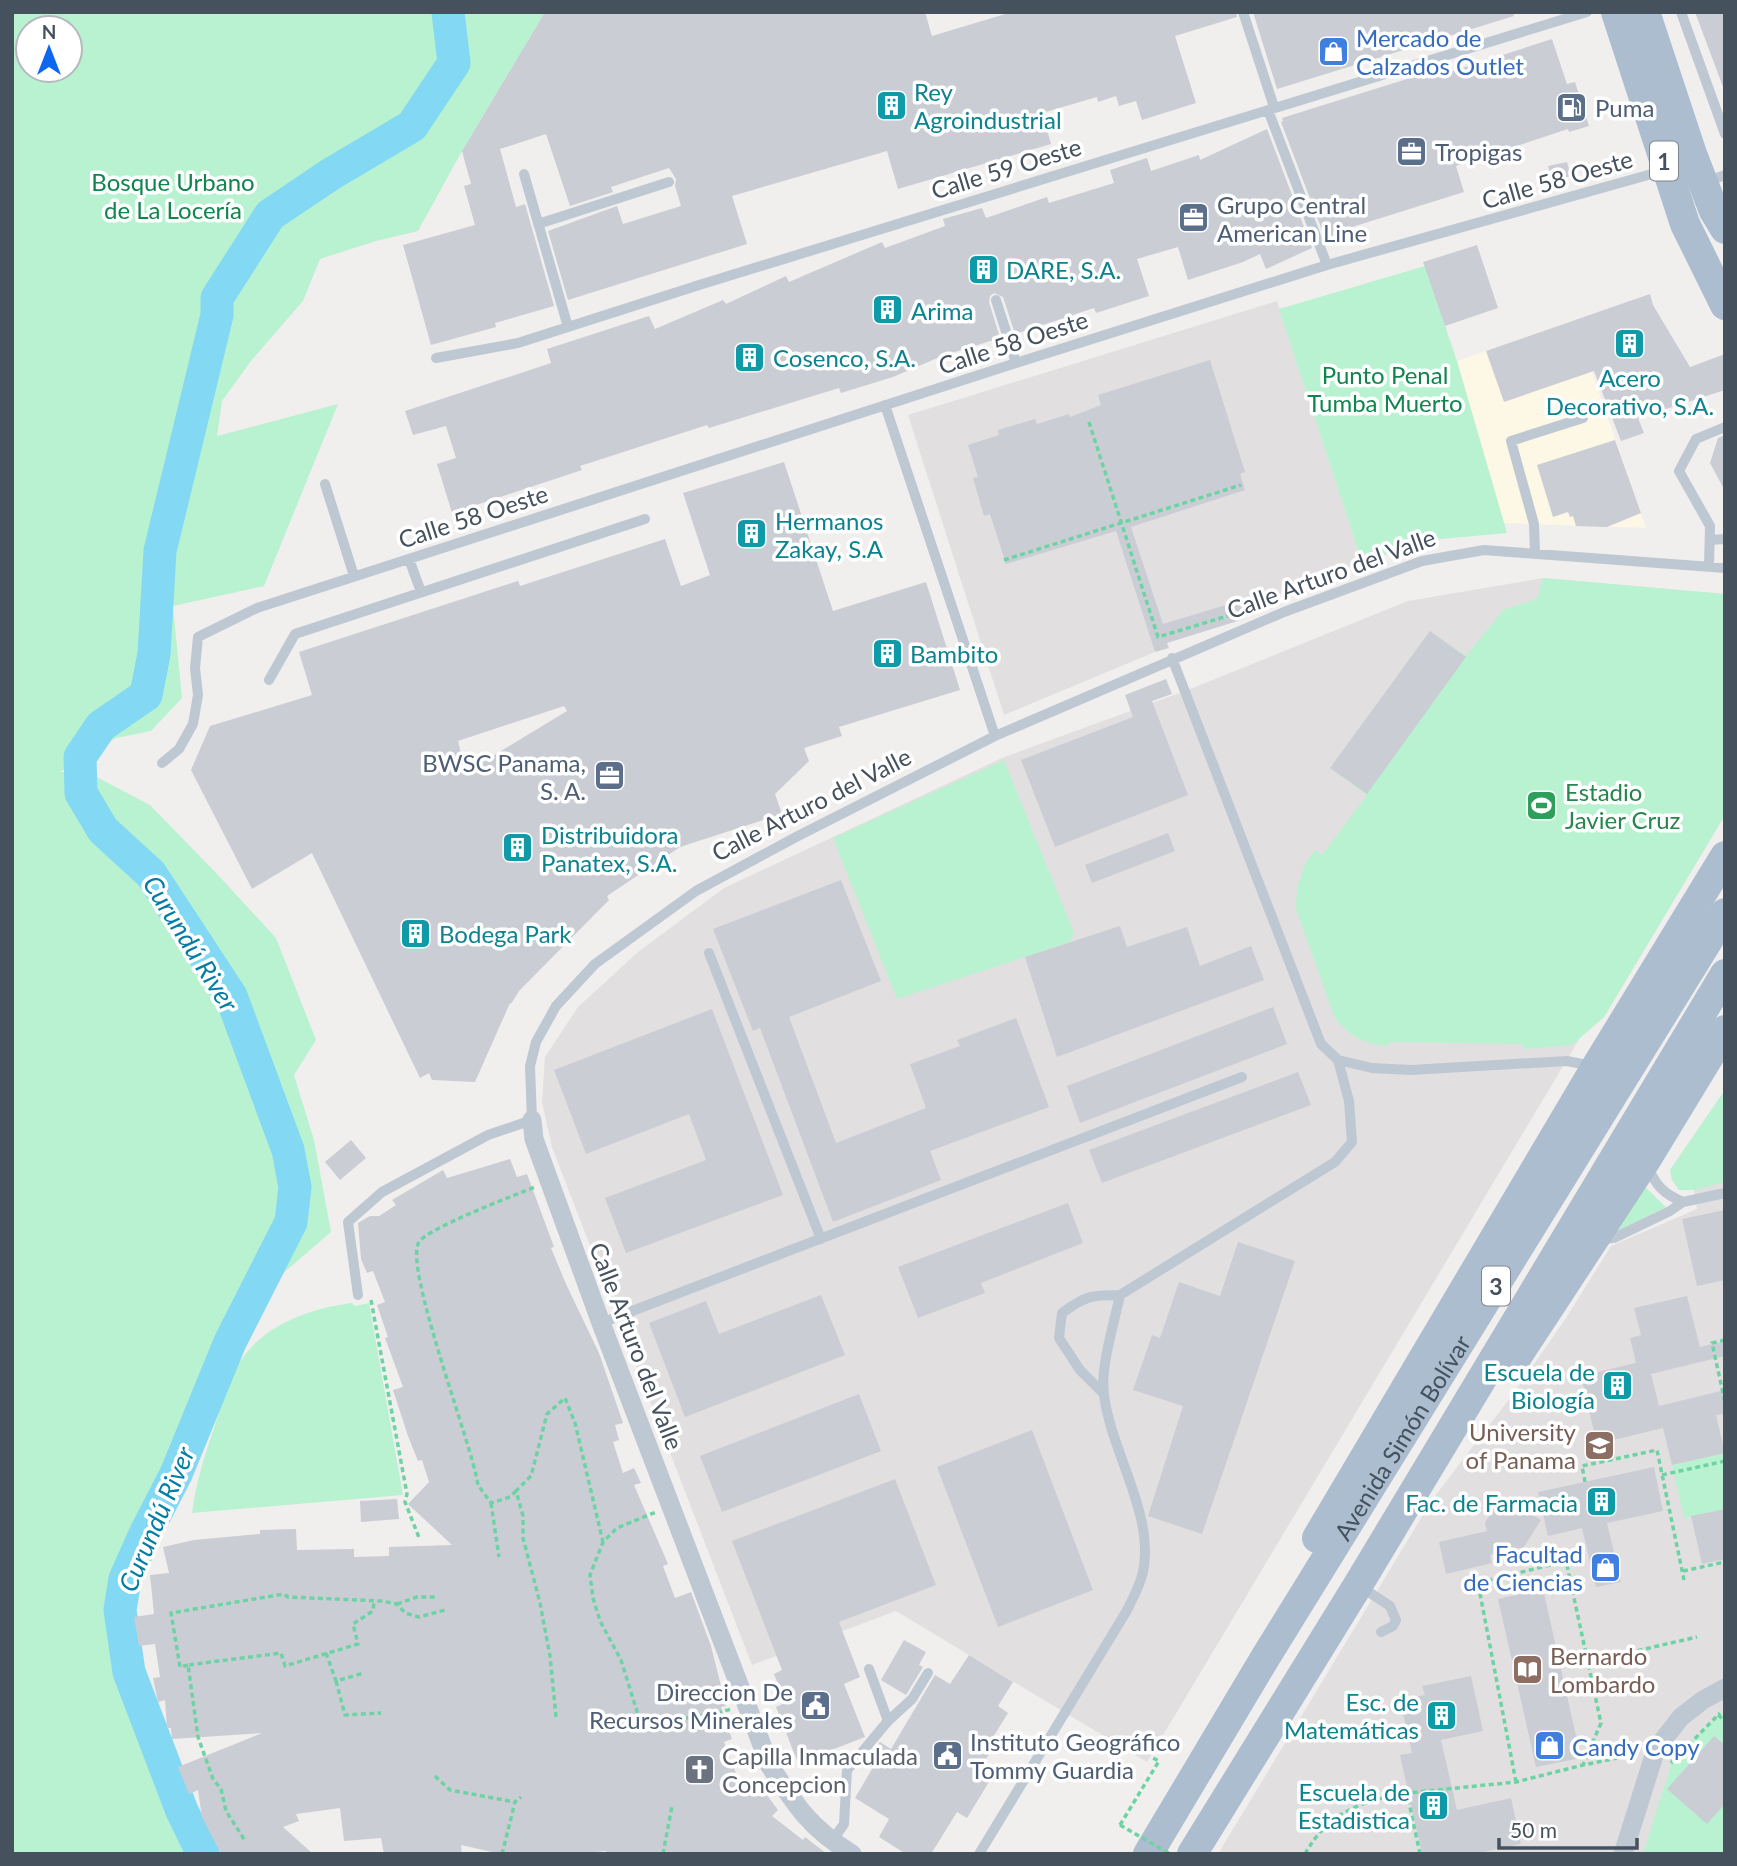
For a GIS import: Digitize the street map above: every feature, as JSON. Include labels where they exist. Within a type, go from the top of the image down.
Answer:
[{"type":"main road","name":"1","points":[[1616,12],[1685,224],[1725,305]]},
{"type":"main road","name":"1","points":[[1645,12],[1714,179],[1714,211],[1725,229]]},
{"type":"main road","points":[[1265,1658],[1265,1625],[1596,1067],[1725,856]]},
{"type":"main road","name":"Avenida Simón Bolívar","points":[[1147,1854],[1725,913]]},
{"type":"main road","name":"Avenida Simón Bolívar","points":[[1192,1854],[1358,1585],[1725,974]]},
{"type":"main road","points":[[1463,1409],[1504,1375],[1646,1160],[1725,1030]]},
{"type":"street","name":"Calle Arturo del Valle","points":[[532,1119],[534,1139],[601,1323],[770,1766],[800,1812],[840,1849]]},
{"type":"street","points":[[1623,1854],[1656,1749],[1681,1717],[1725,1688]]},
{"type":"lane","points":[[1243,12],[1271,108],[1327,265]]},
{"type":"lane","name":"Calle 59 Oeste","points":[[436,358],[518,343],[1587,12]]},
{"type":"lane","points":[[1681,12],[1725,134]]},
{"type":"lane","name":"Calle 58 Oeste","points":[[162,763],[178,749],[193,724],[198,695],[195,668],[198,637],[257,608],[1327,265],[1666,170]]},
{"type":"lane","points":[[524,174],[568,327]]},
{"type":"lane","points":[[538,224],[669,182]]},
{"type":"lane","points":[[996,300],[1016,363]]},
{"type":"lane","points":[[885,405],[995,736]]},
{"type":"lane","points":[[1535,553],[1534,524],[1511,441],[1583,418]]},
{"type":"lane","points":[[1709,566],[1710,527],[1679,471],[1696,439],[1725,427]]},
{"type":"lane","points":[[325,484],[354,576]]},
{"type":"lane","points":[[269,680],[295,634],[645,519]]},
{"type":"lane","points":[[1710,540],[1725,539]]},
{"type":"lane","name":"Calle Arturo del Valle","points":[[532,1119],[530,1066],[536,1042],[556,1006],[595,964],[696,891],[995,736],[1284,612],[1422,561],[1484,550],[1725,568]]},
{"type":"lane","points":[[409,559],[421,593]]},
{"type":"lane","points":[[1172,659],[1321,1044],[1338,1060],[1372,1068],[1411,1070],[1567,1060],[1596,1067]]},
{"type":"lane","points":[[709,954],[821,1239]]},
{"type":"lane","points":[[1103,1393],[1080,1370],[1059,1338],[1062,1313],[1082,1298],[1119,1295],[1335,1162],[1352,1142],[1349,1101],[1338,1060]]},
{"type":"lane","points":[[601,1323],[1242,1077]]},
{"type":"lane","points":[[358,1295],[348,1222],[382,1192],[488,1135],[532,1119]]},
{"type":"lane","points":[[1646,1160],[1655,1183],[1667,1196],[1682,1202]]},
{"type":"lane","points":[[1591,1241],[1614,1238],[1670,1211],[1682,1202],[1725,1193]]},
{"type":"lane","points":[[979,1854],[1120,1623],[1143,1574],[1145,1545],[1139,1516],[1103,1393],[1119,1295]]},
{"type":"lane","points":[[1358,1585],[1390,1606],[1396,1620],[1392,1626],[1381,1632]]},
{"type":"lane","points":[[869,1669],[888,1721]]},
{"type":"lane","points":[[840,1849],[847,1770],[888,1721],[912,1699],[928,1673]]},
{"type":"path","points":[[1089,422],[1158,637],[1257,607]]},
{"type":"path","points":[[1004,560],[1241,485]]},
{"type":"path","points":[[499,1557],[491,1503],[478,1485],[424,1302],[416,1248],[420,1239],[429,1234],[482,1208],[537,1186]]},
{"type":"path","points":[[358,1295],[371,1299],[407,1494],[405,1502],[420,1539]]},
{"type":"path","points":[[1725,1340],[1712,1343],[1725,1402]]},
{"type":"path","points":[[491,1503],[510,1497],[531,1476],[547,1414],[565,1398],[575,1423],[603,1542]]},
{"type":"path","points":[[1585,1482],[1581,1466],[1657,1450],[1684,1580]]},
{"type":"path","points":[[1662,1475],[1725,1461]]},
{"type":"path","points":[[516,1491],[523,1516],[523,1538],[550,1656],[556,1717]]},
{"type":"path","points":[[640,1721],[621,1660],[600,1621],[590,1575],[603,1542],[617,1528],[671,1507]]},
{"type":"path","points":[[1516,1782],[1478,1583],[1566,1562],[1601,1723],[1583,1765]]},
{"type":"path","points":[[1683,1571],[1725,1562]]},
{"type":"path","points":[[374,1601],[373,1611],[353,1624],[358,1644],[285,1666],[281,1653],[180,1667],[171,1613],[284,1594],[288,1597],[374,1601],[397,1604],[417,1597],[437,1597]]},
{"type":"path","points":[[397,1604],[405,1613],[419,1617],[445,1610]]},
{"type":"path","points":[[1588,1662],[1697,1637]]},
{"type":"path","points":[[326,1653],[345,1715],[380,1713]]},
{"type":"path","points":[[188,1665],[198,1737],[213,1779],[221,1789],[226,1811],[244,1839]]},
{"type":"path","points":[[336,1681],[364,1673]]},
{"type":"path","points":[[607,1721],[640,1721],[716,1714],[746,1703]]},
{"type":"path","points":[[1668,1775],[1672,1762],[1725,1710]]},
{"type":"path","points":[[1718,1715],[1725,1721]]},
{"type":"path","points":[[1305,1854],[1329,1821],[1382,1797],[1516,1782],[1656,1749]]},
{"type":"path","points":[[1151,1757],[1158,1761],[1120,1825],[1170,1854]]},
{"type":"path","points":[[435,1776],[450,1790],[515,1802]]},
{"type":"path","points":[[1407,1793],[1420,1854]]},
{"type":"path","points":[[502,1854],[515,1802],[522,1797]]},
{"type":"path","points":[[663,1854],[672,1806]]},
{"type":"shaded area","points":[[1277,301],[1362,562],[1241,610],[1148,629],[1155,652],[1004,715],[908,415]]},
{"type":"shaded area","points":[[1574,320],[1646,528],[1504,523],[1457,361]]},
{"type":"shaded area","points":[[1543,578],[1725,594],[1725,815],[1604,1017],[1581,1036],[1147,1762],[896,1611],[752,1665],[552,1147],[542,1102],[545,1057],[578,1007],[638,952],[724,888],[1002,758],[1185,691],[1408,601]]},
{"type":"shaded area","name":"University of Panama","points":[[1725,1090],[1725,1854],[1218,1854],[1432,1500],[1516,1390],[1611,1246],[1697,1209],[1694,1190],[1679,1190],[1672,1180],[1670,1170]]},
{"type":"green space","name":"Bosque Urbano de La Locería","points":[[12,12],[545,12],[418,231],[320,259],[303,301],[251,361],[222,401],[217,436],[338,404],[264,586],[173,606],[182,698],[151,731],[116,738],[60,772],[89,773],[150,805],[219,876],[276,938],[316,1040],[294,1075],[314,1140],[331,1232],[281,1275],[235,1357],[135,1585],[127,1611],[135,1657],[148,1703],[209,1854],[12,1854]]},
{"type":"green space","name":"Punto Penal Tumba Muerto","points":[[1425,266],[1457,361],[1507,533],[1431,540],[1362,562],[1279,309]]},
{"type":"green space","name":"Estadio Javier Cruz","points":[[1543,578],[1725,594],[1725,815],[1604,1017],[1572,1045],[1524,1049],[1524,1044],[1389,1042],[1388,1046],[1364,1041],[1345,1029],[1334,1016],[1296,909],[1297,888],[1305,864],[1315,850],[1322,855],[1367,795],[1330,768],[1430,631],[1466,656],[1503,610],[1537,599]]},
{"type":"green space","points":[[1004,760],[1074,933],[1070,942],[897,999],[833,838]]},
{"type":"green space","points":[[1725,1090],[1725,1182],[1694,1190],[1679,1190],[1672,1180],[1670,1170]]},
{"type":"green space","points":[[1645,1187],[1666,1207],[1610,1235]]},
{"type":"green space","points":[[352,1303],[355,1306],[369,1303],[403,1495],[192,1513],[198,1479],[228,1384],[240,1362],[265,1335],[281,1325],[315,1311]]},
{"type":"green space","points":[[1725,1453],[1725,1509],[1684,1518],[1672,1465]]},
{"type":"green space","points":[[1725,1712],[1725,1854],[1643,1854],[1672,1762],[1718,1715]]},
{"type":"building","points":[[545,12],[925,12],[932,36],[1012,12],[1236,12],[1237,17],[1175,36],[1196,103],[1142,120],[1136,101],[1119,106],[1116,96],[1098,102],[1097,97],[1042,113],[1051,144],[898,189],[887,151],[732,196],[747,244],[568,300],[548,231],[617,206],[623,224],[681,206],[675,186],[676,179],[669,168],[611,187],[613,192],[570,206],[546,134],[500,149],[516,207],[525,204],[554,306],[495,323],[496,327],[431,345],[403,245],[475,225],[464,186],[471,184],[462,151]]},
{"type":"building","name":"Mercado de Calzados Outlet","points":[[1253,12],[1513,12],[1514,16],[1277,89]]},
{"type":"building","points":[[1695,12],[1725,12],[1725,87],[1723,87]]},
{"type":"building","points":[[1552,39],[1567,84],[1575,82],[1589,126],[1569,132],[1568,129],[1456,166],[1464,192],[1333,233],[1334,235],[1325,238],[1281,122],[1282,118],[1426,73],[1428,79]]},
{"type":"building","points":[[1267,129],[1312,248],[1266,269],[1260,254],[1188,280],[1178,247],[1137,259],[1149,296],[1096,313],[1094,308],[1015,334],[1003,297],[994,293],[989,302],[1000,338],[841,393],[839,388],[709,428],[707,425],[580,466],[582,470],[467,508],[468,512],[453,516],[437,464],[456,458],[446,426],[413,435],[405,411],[551,363],[547,349],[649,316],[655,329],[723,300],[726,304],[786,276],[789,282],[882,242],[885,248],[945,226],[943,219],[982,208],[986,218],[1047,197],[1049,203],[1114,183],[1110,170],[1147,158],[1151,171],[1199,155],[1200,160]]},
{"type":"building","points":[[1567,162],[1571,176],[1552,181],[1548,166]]},
{"type":"building","points":[[1477,245],[1498,308],[1445,326],[1423,262]]},
{"type":"building","points":[[1650,294],[1653,305],[1690,367],[1725,354],[1725,390],[1638,418],[1644,433],[1621,441],[1594,371],[1504,402],[1486,351]]},
{"type":"building","points":[[1210,360],[1245,472],[1240,474],[1245,490],[1131,527],[1163,624],[1239,601],[1244,619],[1167,643],[1169,648],[1155,652],[1116,531],[1006,564],[990,514],[984,516],[973,478],[978,477],[968,445],[999,435],[998,430],[1035,419],[1037,424],[1069,414],[1070,417],[1101,405],[1098,395]]},
{"type":"building","points":[[1725,435],[1725,491],[1710,463],[1718,438]]},
{"type":"building","points":[[1615,440],[1641,513],[1607,527],[1576,526],[1573,516],[1570,517],[1568,512],[1553,517],[1537,465]]},
{"type":"building","points":[[784,462],[833,611],[926,582],[960,690],[839,727],[842,736],[804,748],[809,761],[775,794],[782,814],[680,847],[607,896],[609,900],[510,1003],[475,1082],[432,1080],[429,1073],[420,1078],[312,853],[252,889],[191,770],[210,726],[312,695],[299,652],[518,581],[520,586],[665,539],[681,586],[710,575],[683,493]],"holes":[[[564,706],[567,711],[466,772],[458,741]]]},
{"type":"building","points":[[1430,631],[1466,657],[1367,794],[1330,768]]},
{"type":"building","points":[[1166,679],[1172,694],[1152,701],[1188,795],[1055,847],[1021,760],[1133,717],[1125,695]]},
{"type":"building","points":[[1168,833],[1175,851],[1092,883],[1085,865]]},
{"type":"building","points":[[841,880],[881,981],[789,1017],[836,1143],[926,1108],[910,1064],[960,1046],[957,1040],[1016,1018],[1049,1107],[930,1151],[941,1180],[833,1222],[760,1028],[753,1031],[713,929]]},
{"type":"building","points":[[1120,926],[1127,947],[1187,927],[1200,966],[1251,946],[1264,980],[1057,1057],[1025,957]]},
{"type":"building","points":[[1273,1007],[1287,1044],[1080,1123],[1067,1086]]},
{"type":"building","points":[[712,1009],[783,1195],[626,1253],[605,1198],[706,1160],[689,1114],[586,1154],[554,1070]]},
{"type":"building","points":[[1298,1072],[1311,1105],[1102,1183],[1089,1150]]},
{"type":"building","points":[[351,1140],[366,1158],[340,1180],[325,1162]]},
{"type":"building","points":[[510,1159],[517,1177],[527,1174],[554,1247],[551,1248],[599,1353],[623,1423],[615,1425],[619,1440],[613,1442],[623,1473],[634,1468],[641,1483],[634,1485],[668,1564],[663,1566],[675,1598],[691,1592],[711,1646],[726,1706],[721,1707],[732,1739],[724,1742],[740,1784],[755,1779],[778,1810],[772,1816],[803,1840],[805,1837],[827,1854],[607,1854],[606,1851],[575,1854],[501,1854],[461,1845],[462,1854],[384,1854],[381,1838],[344,1841],[340,1808],[296,1814],[299,1821],[283,1827],[313,1854],[221,1854],[202,1817],[198,1790],[189,1794],[178,1767],[262,1733],[172,1739],[171,1728],[167,1728],[165,1700],[158,1702],[153,1678],[160,1677],[155,1644],[139,1646],[134,1617],[154,1614],[150,1575],[169,1573],[163,1547],[194,1540],[260,1534],[260,1530],[296,1529],[297,1550],[354,1549],[354,1557],[389,1556],[389,1547],[452,1545],[408,1504],[429,1482],[422,1460],[418,1461],[408,1436],[393,1390],[403,1387],[385,1338],[388,1337],[377,1305],[385,1302],[373,1271],[367,1273],[361,1259],[358,1223],[370,1216],[379,1216],[396,1205],[392,1200],[443,1170],[447,1178]]},
{"type":"building","points":[[1068,1203],[1083,1243],[981,1283],[985,1293],[918,1318],[898,1267]]},
{"type":"building","points":[[1725,1210],[1725,1280],[1697,1286],[1682,1219]]},
{"type":"building","points":[[1238,1242],[1295,1261],[1202,1534],[1148,1516],[1183,1406],[1133,1390],[1152,1335],[1160,1338],[1179,1282],[1220,1296]]},
{"type":"building","points":[[821,1295],[845,1355],[685,1417],[649,1323],[706,1301],[719,1334]]},
{"type":"building","name":"Escuela de Biología","points":[[1687,1296],[1700,1347],[1725,1341],[1725,1356],[1651,1374],[1659,1406],[1725,1390],[1725,1414],[1716,1415],[1725,1453],[1672,1465],[1663,1428],[1597,1444],[1581,1376],[1636,1363],[1630,1338],[1641,1335],[1634,1308]]},
{"type":"building","points":[[859,1394],[881,1451],[722,1512],[700,1456]]},
{"type":"building","points":[[1032,1430],[1093,1590],[998,1627],[937,1467]]},
{"type":"building","name":"Fac. de Farmacia","points":[[1654,1467],[1663,1511],[1607,1523],[1621,1582],[1596,1587],[1582,1528],[1548,1536],[1538,1492]]},
{"type":"building","points":[[895,1479],[936,1585],[839,1622],[860,1677],[844,1684],[865,1737],[798,1763],[776,1707],[785,1703],[774,1674],[782,1670],[732,1541]]},
{"type":"building","points":[[397,1499],[399,1519],[361,1522],[360,1501]]},
{"type":"building","points":[[1514,1502],[1541,1520],[1524,1547],[1490,1555],[1492,1563],[1446,1574],[1439,1542],[1487,1531],[1485,1523],[1495,1506]]},
{"type":"building","points":[[1725,1509],[1725,1559],[1702,1564],[1691,1516]]},
{"type":"building","points":[[1543,1589],[1581,1758],[1536,1767],[1498,1599]]},
{"type":"building","points":[[904,1640],[926,1652],[919,1665],[923,1667],[906,1695],[881,1680]]},
{"type":"building","name":"Instituto Geográfico Tommy Guardia","points":[[969,1655],[1013,1682],[998,1706],[1008,1713],[985,1750],[990,1753],[979,1769],[992,1777],[967,1818],[957,1812],[931,1854],[906,1854],[879,1837],[889,1819],[855,1798],[872,1769],[862,1763],[880,1742],[891,1749],[935,1675],[950,1684]]},
{"type":"building","points":[[1471,1676],[1483,1731],[1441,1740],[1457,1810],[1511,1798],[1521,1844],[1474,1854],[1422,1854],[1400,1755],[1412,1753],[1400,1700],[1425,1695],[1422,1686]]},
{"type":"building","points":[[1714,1736],[1725,1745],[1725,1804],[1707,1824],[1667,1789]]},
{"type":"waterway","name":"Curundú River","points":[[203,1854],[182,1811],[129,1672],[120,1610],[125,1579],[176,1474],[230,1342],[291,1222],[295,1187],[288,1150],[231,996],[151,874],[103,830],[81,793],[80,757],[101,726],[146,695],[154,654],[160,551],[217,315],[217,298],[270,215],[331,174],[412,126],[454,63],[448,12]]},
{"type":"place","name":"Mercado de Calzados Outlet","points":[[1333,51]]},
{"type":"place","name":"Rey Agroindustrial","points":[[891,105]]},
{"type":"place","name":"Puma","points":[[1572,107]]},
{"type":"place","name":"Tropigas","points":[[1412,151]]},
{"type":"place","name":"Grupo Central American Line","points":[[1194,218]]},
{"type":"place","name":"DARE, S.A.","points":[[983,269]]},
{"type":"place","name":"Arima","points":[[888,310]]},
{"type":"place","name":"Acero Decorativo, S.A.","points":[[1630,343]]},
{"type":"place","name":"Cosenco, S.A.","points":[[750,357]]},
{"type":"place","name":"Hermanos Zakay, S.A","points":[[752,534]]},
{"type":"place","name":"Bambito","points":[[887,653]]},
{"type":"place","name":"BWSC Panama, S. A.","points":[[609,776]]},
{"type":"place","name":"Estadio Javier Cruz","points":[[1542,805]]},
{"type":"place","name":"Distribuidora Panatex, S.A.","points":[[518,848]]},
{"type":"place","name":"Bodega Park","points":[[416,933]]},
{"type":"place","name":"Escuela de Biología","points":[[1618,1385]]},
{"type":"place","name":"University of Panama","points":[[1599,1445]]},
{"type":"place","name":"Fac. de Farmacia","points":[[1601,1502]]},
{"type":"place","name":"Facultad de Ciencias","points":[[1606,1567]]},
{"type":"place","name":"Bernardo Lombardo","points":[[1527,1669]]},
{"type":"place","name":"Direccion De Recursos Minerales","points":[[816,1705]]},
{"type":"place","name":"Esc. de Matemáticas","points":[[1442,1715]]},
{"type":"place","name":"Candy Copy","points":[[1549,1746]]},
{"type":"place","name":"Instituto Geográfico Tommy Guardia","points":[[947,1755]]},
{"type":"place","name":"Capilla Inmaculada Concepcion","points":[[699,1769]]},
{"type":"place","name":"Escuela de Estadistica","points":[[1433,1805]]}]
